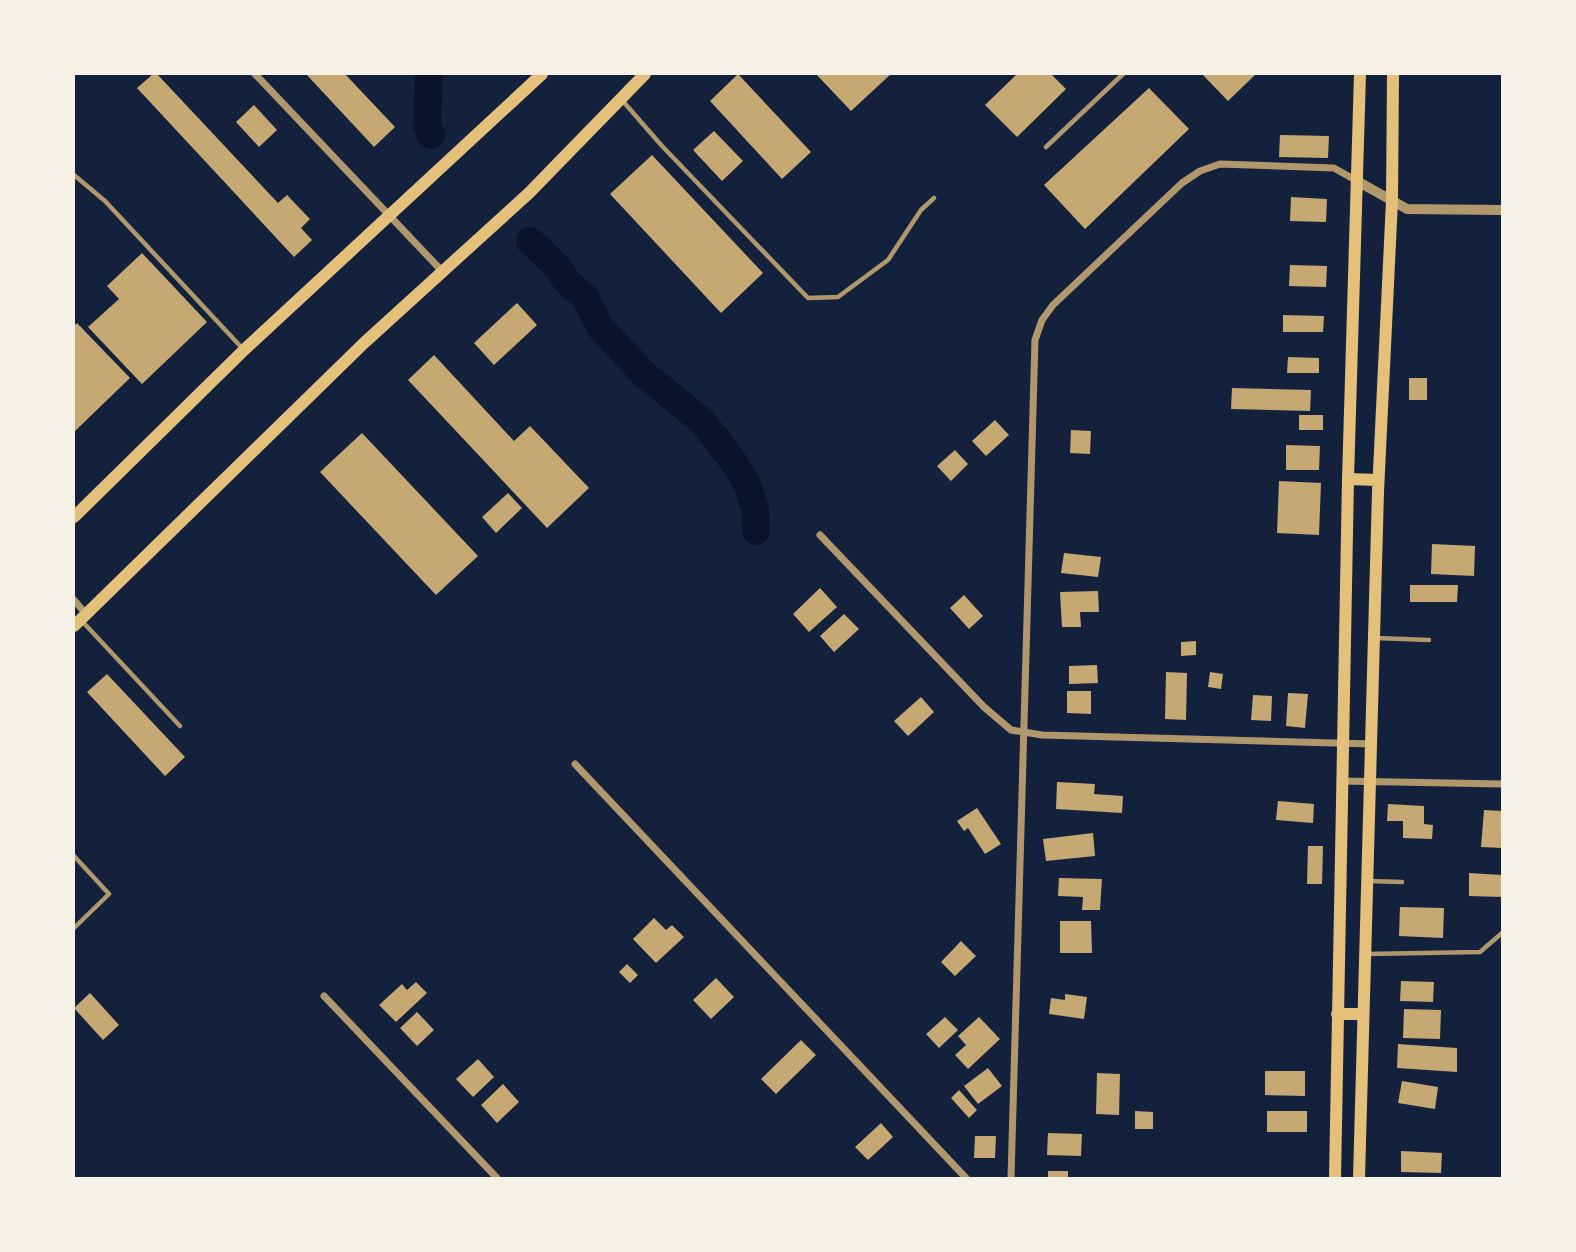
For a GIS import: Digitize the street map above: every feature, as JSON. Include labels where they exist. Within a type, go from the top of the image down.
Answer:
[{"type":"main road","points":[[74,517],[244,350],[542,74]]},
{"type":"main road","points":[[80,620],[364,343],[529,193],[645,74]]},
{"type":"main road","points":[[1335,1178],[1341,781],[1360,74]]},
{"type":"main road","points":[[1359,1178],[1378,480],[1392,201],[1393,74]]},
{"type":"main road","points":[[1348,479],[1378,480]]},
{"type":"main road","points":[[1337,1013],[1363,1014]]},
{"type":"street","points":[[255,74],[441,271]]},
{"type":"street","points":[[1011,1178],[1026,733],[1035,340],[1042,320],[1054,305],[1182,183],[1200,171],[1220,164],[1334,168],[1407,209],[1503,210]]},
{"type":"street","points":[[820,535],[984,707],[1011,730],[1026,733],[1372,744]]},
{"type":"street","points":[[74,600],[80,620]]},
{"type":"street","points":[[575,764],[966,1178]]},
{"type":"street","points":[[1341,781],[1503,784]]},
{"type":"street","points":[[324,996],[497,1178]]},
{"type":"lane","points":[[1046,147],[1123,74]]},
{"type":"lane","points":[[620,99],[808,298],[838,297],[888,260],[920,210],[934,198]]},
{"type":"lane","points":[[74,175],[105,201],[244,350]]},
{"type":"lane","points":[[80,620],[180,726]]},
{"type":"lane","points":[[1375,638],[1429,640]]},
{"type":"lane","points":[[74,856],[109,894],[74,928]]},
{"type":"lane","points":[[1368,881],[1402,882]]},
{"type":"lane","points":[[1365,954],[1480,952],[1503,933]]},
{"type":"building","points":[[153,74],[157,74],[278,203],[287,195],[310,219],[301,228],[312,240],[294,257],[137,88]]},
{"type":"building","points":[[306,74],[345,74],[395,127],[374,147]]},
{"type":"building","points":[[738,74],[811,152],[782,179],[710,101]]},
{"type":"building","points":[[816,74],[891,74],[851,111]]},
{"type":"building","points":[[1017,74],[1051,74],[1066,89],[1017,137],[985,105]]},
{"type":"building","points":[[1202,74],[1256,74],[1228,101]]},
{"type":"building","points":[[1149,88],[1189,129],[1085,229],[1044,185]]},
{"type":"building","points":[[254,105],[277,130],[259,147],[236,122]]},
{"type":"building","points":[[714,131],[743,161],[722,181],[693,150]]},
{"type":"building","points":[[1280,135],[1329,136],[1328,158],[1279,157]]},
{"type":"building","points":[[652,155],[763,273],[721,313],[610,194]]},
{"type":"building","points":[[1291,197],[1327,199],[1326,222],[1290,221]]},
{"type":"building","points":[[142,253],[207,322],[142,384],[88,327],[119,299],[107,286]]},
{"type":"building","points":[[1290,265],[1327,266],[1326,287],[1289,286]]},
{"type":"building","points":[[517,303],[537,325],[494,365],[474,343]]},
{"type":"building","points":[[1283,315],[1324,316],[1323,332],[1283,332]]},
{"type":"building","points":[[77,323],[130,378],[74,432],[74,326]]},
{"type":"building","points":[[434,355],[514,441],[530,426],[589,488],[547,528],[408,380]]},
{"type":"building","points":[[1288,357],[1319,358],[1319,373],[1287,373]]},
{"type":"building","points":[[1409,378],[1427,378],[1427,400],[1409,400]]},
{"type":"building","points":[[1232,388],[1311,390],[1310,411],[1231,409]]},
{"type":"building","points":[[1299,415],[1323,415],[1323,430],[1299,430]]},
{"type":"building","points":[[995,420],[1009,435],[986,456],[972,441]]},
{"type":"building","points":[[1071,430],[1091,431],[1090,454],[1070,453]]},
{"type":"building","points":[[362,433],[478,556],[436,595],[320,472]]},
{"type":"building","points":[[1286,445],[1320,446],[1319,470],[1286,470]]},
{"type":"building","points":[[955,450],[968,464],[951,481],[937,466]]},
{"type":"building","points":[[1279,481],[1321,483],[1319,535],[1277,533]]},
{"type":"building","points":[[508,493],[522,508],[496,533],[482,517]]},
{"type":"building","points":[[1432,544],[1475,546],[1474,576],[1431,574]]},
{"type":"building","points":[[1064,553],[1101,557],[1098,577],[1061,573]]},
{"type":"building","points":[[1410,585],[1458,585],[1457,602],[1410,602]]},
{"type":"building","points":[[820,588],[837,607],[809,632],[793,614]]},
{"type":"building","points":[[1098,591],[1099,612],[1080,612],[1081,627],[1062,627],[1060,592]]},
{"type":"building","points":[[964,595],[983,616],[969,629],[950,608]]},
{"type":"building","points":[[844,614],[859,629],[834,652],[820,636]]},
{"type":"building","points":[[1196,641],[1196,655],[1181,656],[1181,642]]},
{"type":"building","points":[[1097,665],[1098,683],[1069,684],[1069,666]]},
{"type":"building","points":[[1166,672],[1187,673],[1186,720],[1165,719]]},
{"type":"building","points":[[1210,672],[1223,674],[1221,689],[1208,687]]},
{"type":"building","points":[[107,674],[185,757],[165,776],[87,692]]},
{"type":"building","points":[[1067,691],[1091,691],[1091,714],[1067,713]]},
{"type":"building","points":[[1288,693],[1308,694],[1305,728],[1286,726]]},
{"type":"building","points":[[1253,695],[1272,696],[1271,721],[1251,720]]},
{"type":"building","points":[[921,697],[934,712],[908,736],[894,721]]},
{"type":"building","points":[[1057,782],[1095,784],[1094,794],[1123,796],[1122,813],[1056,809]]},
{"type":"building","points":[[1278,801],[1314,804],[1313,823],[1276,820]]},
{"type":"building","points":[[1388,804],[1424,806],[1424,824],[1433,825],[1432,839],[1403,838],[1403,821],[1387,821]]},
{"type":"building","points":[[977,808],[1001,844],[985,854],[968,828],[964,831],[957,821]]},
{"type":"building","points":[[1484,810],[1502,811],[1502,848],[1481,847]]},
{"type":"building","points":[[1093,833],[1095,856],[1046,861],[1043,839]]},
{"type":"building","points":[[1308,846],[1323,846],[1322,884],[1307,884]]},
{"type":"building","points":[[1469,873],[1502,875],[1502,897],[1469,896]]},
{"type":"building","points":[[1059,878],[1102,879],[1100,910],[1082,910],[1083,897],[1058,896]]},
{"type":"building","points":[[1400,907],[1444,908],[1443,938],[1399,936]]},
{"type":"building","points":[[654,918],[666,930],[672,925],[684,937],[656,963],[633,939]]},
{"type":"building","points":[[1060,921],[1091,921],[1092,953],[1060,953]]},
{"type":"building","points":[[961,941],[976,956],[955,976],[941,962]]},
{"type":"building","points":[[627,964],[638,975],[630,983],[619,972]]},
{"type":"building","points":[[716,978],[734,997],[711,1019],[693,1000]]},
{"type":"building","points":[[1401,981],[1434,982],[1433,1002],[1400,1001]]},
{"type":"building","points":[[416,982],[427,993],[396,1022],[379,1005],[402,984],[407,990]]},
{"type":"building","points":[[90,993],[119,1025],[103,1040],[74,1008]]},
{"type":"building","points":[[1065,994],[1087,997],[1084,1019],[1049,1014],[1051,998],[1065,1000]]},
{"type":"building","points":[[1404,1009],[1441,1010],[1440,1039],[1403,1038]]},
{"type":"building","points":[[417,1012],[434,1030],[417,1046],[400,1028]]},
{"type":"building","points":[[945,1017],[958,1030],[939,1048],[926,1034]]},
{"type":"building","points":[[979,1017],[1000,1039],[968,1069],[955,1055],[966,1045],[958,1036]]},
{"type":"building","points":[[801,1040],[816,1055],[776,1094],[761,1079]]},
{"type":"building","points":[[1398,1044],[1457,1048],[1457,1072],[1397,1068]]},
{"type":"building","points":[[478,1059],[494,1077],[473,1097],[456,1079]]},
{"type":"building","points":[[988,1068],[1002,1086],[978,1104],[964,1086]]},
{"type":"building","points":[[1265,1071],[1305,1071],[1305,1096],[1265,1095]]},
{"type":"building","points":[[1097,1073],[1120,1074],[1119,1115],[1096,1114]]},
{"type":"building","points":[[1402,1081],[1438,1087],[1435,1109],[1398,1103]]},
{"type":"building","points":[[503,1084],[519,1102],[497,1123],[481,1105]]},
{"type":"building","points":[[959,1090],[977,1110],[969,1118],[951,1098]]},
{"type":"building","points":[[1135,1111],[1153,1112],[1153,1129],[1135,1129]]},
{"type":"building","points":[[1267,1111],[1307,1111],[1307,1132],[1267,1132]]},
{"type":"building","points":[[881,1123],[893,1137],[868,1160],[855,1147]]},
{"type":"building","points":[[1048,1133],[1082,1134],[1081,1156],[1047,1155]]},
{"type":"building","points":[[975,1136],[996,1136],[995,1158],[974,1158]]},
{"type":"building","points":[[1401,1151],[1442,1153],[1441,1173],[1401,1172]]},
{"type":"building","points":[[1048,1171],[1068,1171],[1068,1178],[1048,1178]]},
{"type":"waterway","points":[[429,74],[427,125],[431,135]]},
{"type":"waterway","points":[[530,241],[559,268],[567,282],[585,297],[600,327],[645,375],[702,421],[728,454],[747,483],[755,509],[756,531]]}]
